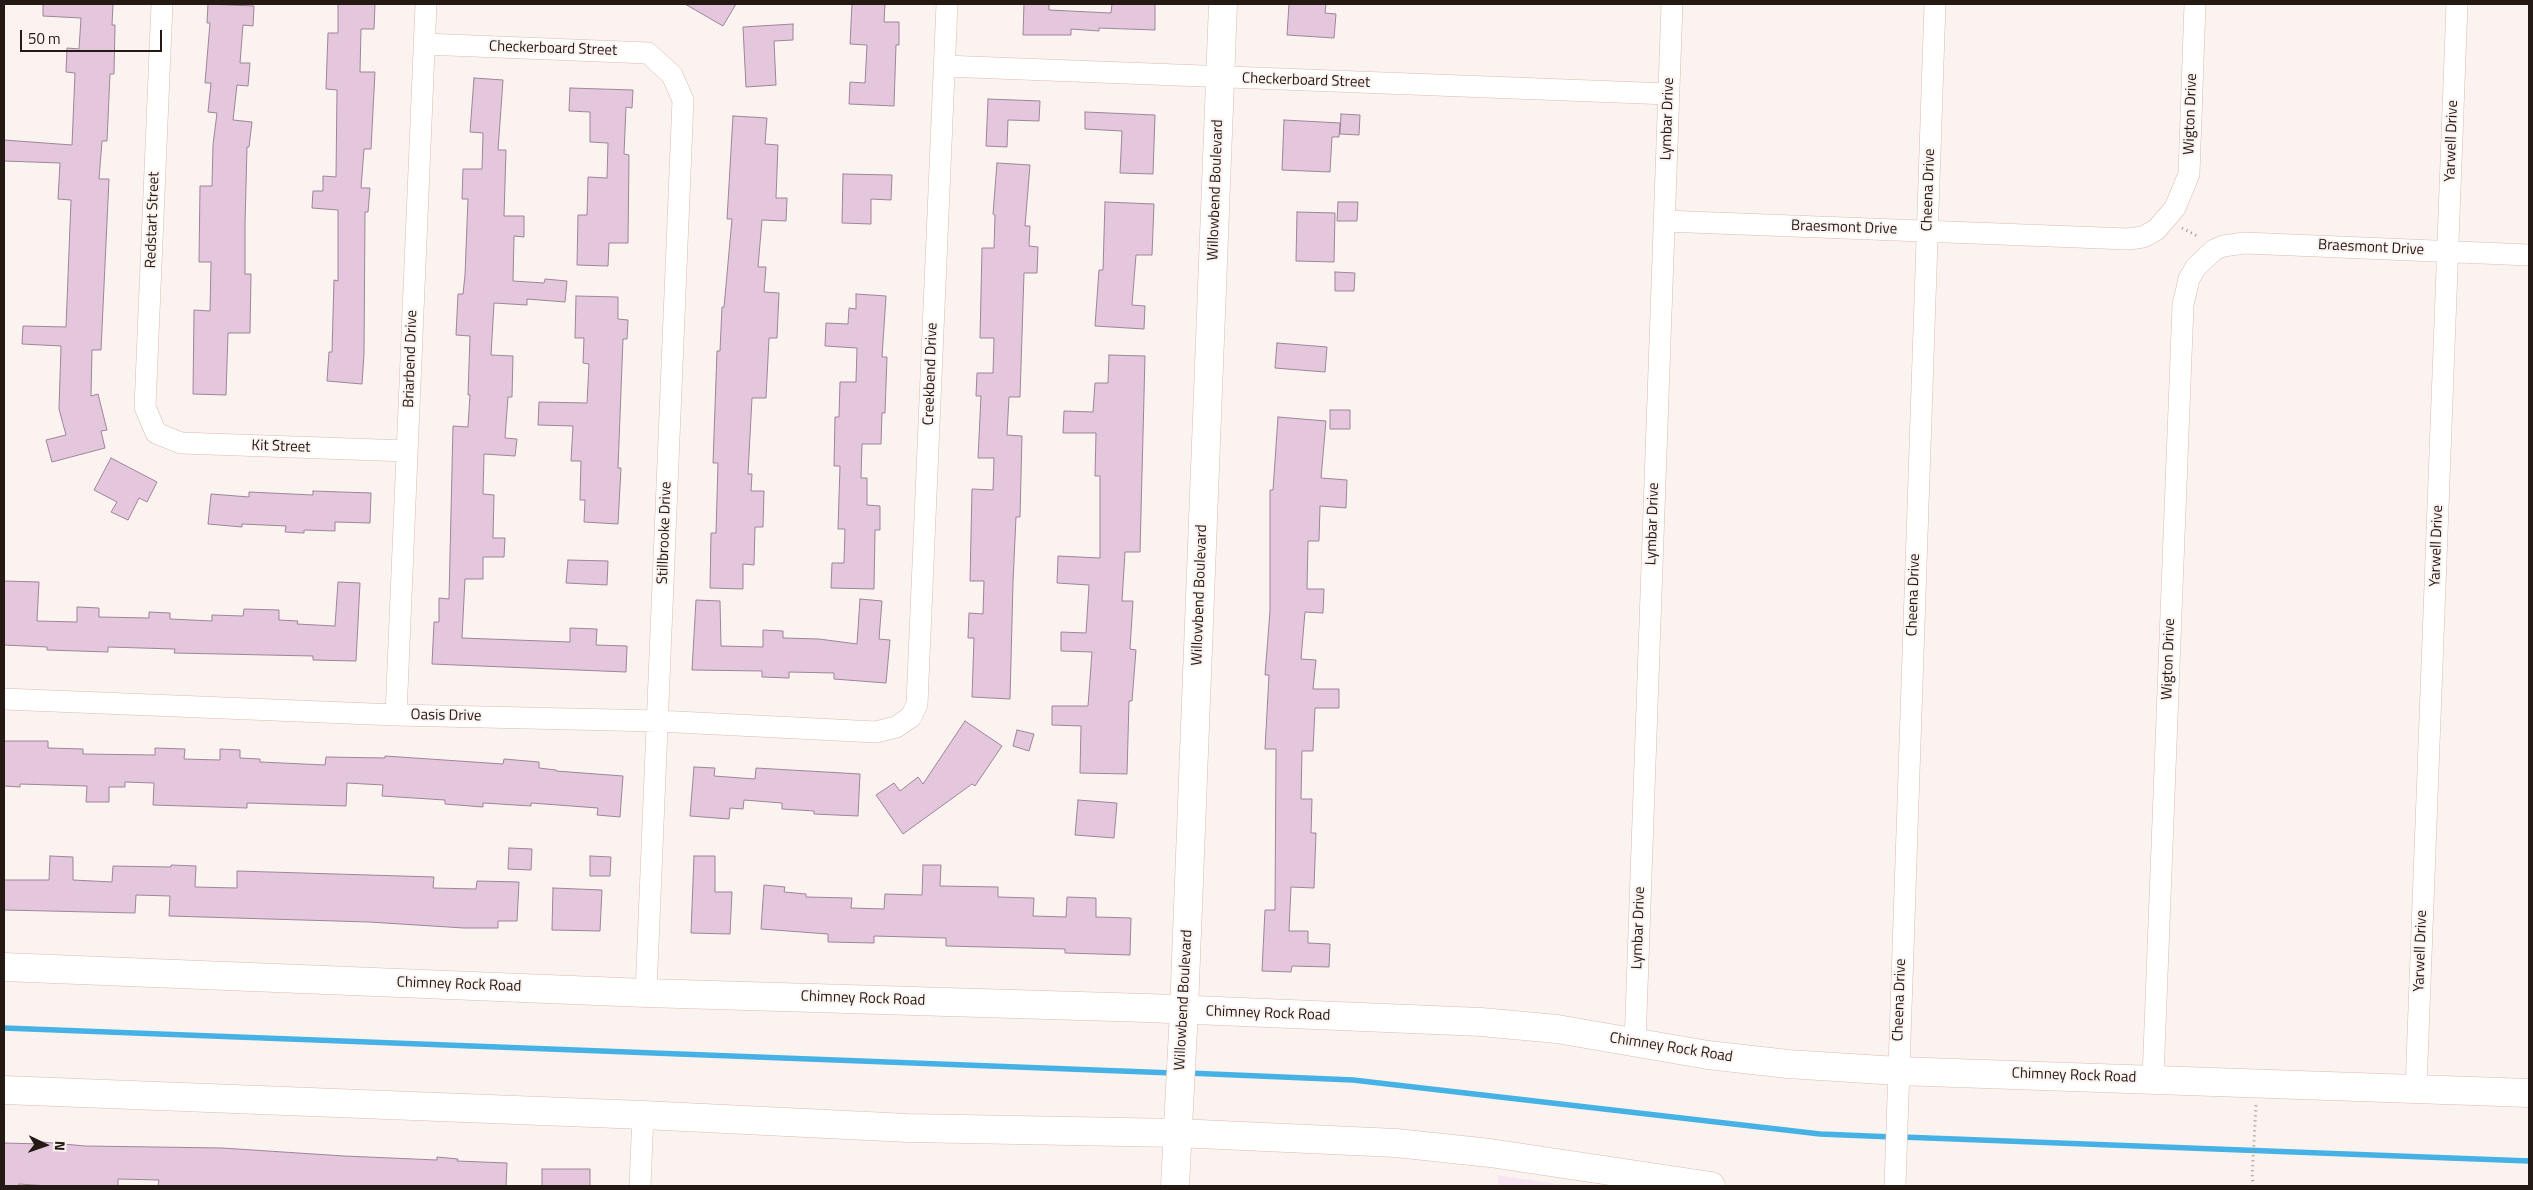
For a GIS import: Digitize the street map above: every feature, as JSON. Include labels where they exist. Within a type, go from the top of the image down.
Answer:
[{"type":"main road","name":"Willowbend Boulevard","points":[[1175,1186],[1183,1042],[1223,4]]},
{"type":"main road","name":"Chimney Rock Road","points":[[4,966],[646,993],[1184,1010],[1481,1022],[1557,1029],[1635,1044],[1788,1064],[1898,1071],[2153,1078],[2257,1084],[2529,1093]]},
{"type":"main road","points":[[4,1090],[642,1115],[908,1128],[1177,1134],[1396,1143],[1490,1153],[1711,1186]]},
{"type":"street","name":"Redstart Street","points":[[156,433],[145,407],[162,4]]},
{"type":"street","name":"Briarbend Drive","points":[[396,715],[426,4]]},
{"type":"street","name":"Creekbend Drive","points":[[888,728],[911,717],[917,704],[947,4]]},
{"type":"street","name":"Lymbar Drive","points":[[1635,1044],[1672,4]]},
{"type":"street","name":"Cheena Drive","points":[[1894,1176],[1935,4]]},
{"type":"street","name":"Wigton Drive","points":[[2167,218],[2182,195],[2189,174],[2195,4]]},
{"type":"street","name":"Yarwell Drive","points":[[2416,1088],[2457,4]]},
{"type":"street","name":"Checkerboard Street","points":[[424,44],[648,53],[672,75]]},
{"type":"street","name":"Checkerboard Street","points":[[944,66],[1669,94]]},
{"type":"street","name":"Stillbrooke Drive","points":[[646,993],[683,100],[672,75]]},
{"type":"street","name":"Braesmont Drive","points":[[1664,221],[2128,239],[2143,237],[2156,230],[2167,218]]},
{"type":"street","name":"Braesmont Drive","points":[[2214,250],[2235,244],[2257,242],[2529,255]]},
{"type":"street","name":"Wigton Drive","points":[[2153,1078],[2183,305],[2190,279],[2196,267],[2214,250]]},
{"type":"street","name":"Kit Street","points":[[156,433],[181,443],[407,451]]},
{"type":"street","name":"Oasis Drive","points":[[4,699],[396,715],[658,721],[876,732],[888,728]]},
{"type":"street","points":[[640,1186],[642,1115]]},
{"type":"path","points":[[2167,218],[2200,238],[2214,250]]},
{"type":"path","points":[[2254,1186],[2252,1178],[2255,1115]]},
{"type":"shaded area","points":[[1498,1175],[1568,1186],[1498,1186]]},
{"type":"building","points":[[43,4],[113,4],[112,25],[115,25],[114,74],[110,74],[107,141],[102,141],[99,179],[109,179],[101,350],[92,350],[91,396],[98,394],[107,430],[101,431],[105,448],[52,462],[46,440],[66,435],[59,409],[61,346],[22,344],[23,326],[66,327],[71,200],[58,199],[60,163],[4,161],[4,140],[72,145],[75,73],[66,72],[67,48],[79,49],[81,18],[43,16]]},
{"type":"building","points":[[208,4],[254,6],[253,26],[243,25],[240,63],[250,63],[248,86],[237,85],[233,120],[252,122],[249,147],[247,147],[245,225],[245,274],[251,274],[250,333],[228,333],[226,395],[193,394],[194,310],[210,311],[211,262],[199,262],[200,186],[212,186],[213,145],[217,113],[208,112],[211,83],[205,83],[210,23],[207,23]]},
{"type":"building","points":[[338,4],[375,4],[374,29],[361,29],[360,72],[375,72],[371,149],[364,149],[361,188],[370,188],[368,212],[365,212],[362,384],[327,381],[329,352],[332,352],[334,280],[338,281],[338,210],[312,208],[313,191],[323,191],[323,176],[336,177],[337,90],[326,89],[328,33],[338,33]]},
{"type":"building","points":[[685,4],[736,4],[723,26]]},
{"type":"building","points":[[852,4],[885,4],[884,22],[899,22],[899,45],[896,45],[894,106],[849,104],[850,82],[865,83],[867,45],[850,44]]},
{"type":"building","points":[[1024,4],[1049,4],[1049,10],[1111,13],[1112,4],[1155,4],[1155,30],[1099,28],[1099,31],[1071,29],[1071,35],[1023,35]]},
{"type":"building","points":[[1289,4],[1326,4],[1325,13],[1336,14],[1334,38],[1287,35]]},
{"type":"building","points":[[793,24],[793,40],[774,41],[776,85],[746,87],[743,27]]},
{"type":"building","points":[[474,78],[503,80],[498,150],[506,150],[504,216],[524,216],[524,237],[514,236],[513,281],[544,283],[545,279],[567,281],[565,302],[527,299],[527,305],[494,303],[491,355],[513,356],[512,397],[508,397],[505,438],[517,439],[515,456],[484,454],[483,494],[494,495],[493,538],[505,538],[504,557],[483,557],[483,579],[465,579],[462,638],[570,642],[570,628],[597,629],[596,645],[627,646],[626,672],[432,664],[434,622],[439,622],[439,598],[449,599],[453,426],[468,427],[470,336],[456,335],[458,294],[463,294],[465,275],[468,199],[462,199],[463,169],[482,169],[483,133],[470,132]]},
{"type":"building","points":[[570,88],[633,90],[632,108],[626,107],[624,154],[629,155],[628,243],[609,243],[608,266],[577,265],[578,215],[587,215],[588,177],[607,178],[608,143],[590,142],[590,112],[569,111]]},
{"type":"building","points":[[988,99],[1040,101],[1039,121],[1008,120],[1007,147],[986,146]]},
{"type":"building","points":[[1085,112],[1155,115],[1153,174],[1120,173],[1122,131],[1085,129]]},
{"type":"building","points":[[1341,114],[1360,115],[1359,135],[1340,134]]},
{"type":"building","points":[[733,116],[767,118],[765,144],[778,145],[776,198],[787,198],[786,221],[762,220],[758,267],[766,267],[764,292],[779,293],[777,338],[769,338],[766,398],[752,398],[748,474],[752,474],[751,491],[764,491],[763,527],[755,527],[754,565],[743,564],[743,589],[710,588],[711,533],[716,533],[718,463],[713,463],[717,351],[720,351],[722,307],[724,307],[732,219],[727,219]]},
{"type":"building","points":[[1284,120],[1340,123],[1339,137],[1332,137],[1330,172],[1282,170]]},
{"type":"building","points":[[997,163],[1030,165],[1025,226],[1030,226],[1029,246],[1038,247],[1037,273],[1024,273],[1020,397],[1009,397],[1007,435],[1022,436],[1020,517],[1016,517],[1013,582],[1010,699],[972,697],[974,638],[968,638],[969,613],[983,614],[984,581],[970,581],[972,489],[993,490],[994,458],[978,458],[981,396],[976,396],[977,373],[993,373],[994,338],[980,338],[982,248],[994,248],[995,215],[993,214]]},
{"type":"building","points":[[843,174],[892,175],[891,200],[871,199],[871,224],[842,223]]},
{"type":"building","points":[[1105,202],[1154,204],[1152,255],[1136,255],[1132,305],[1145,306],[1144,329],[1095,326],[1099,270],[1103,270]]},
{"type":"building","points":[[1338,202],[1358,202],[1357,221],[1337,221]]},
{"type":"building","points":[[1297,212],[1335,213],[1334,262],[1296,261]]},
{"type":"building","points":[[1335,272],[1355,273],[1354,291],[1335,291]]},
{"type":"building","points":[[856,294],[886,296],[882,357],[887,357],[885,413],[882,413],[881,444],[862,444],[861,478],[867,478],[867,505],[880,506],[880,530],[875,530],[874,589],[831,588],[832,563],[844,563],[845,529],[838,529],[840,466],[834,466],[835,417],[839,417],[840,382],[856,382],[857,348],[825,346],[826,323],[848,324],[849,308],[856,309]]},
{"type":"building","points":[[576,296],[618,297],[618,319],[628,320],[627,339],[623,339],[618,468],[621,468],[618,524],[584,522],[585,500],[580,500],[581,461],[571,461],[573,426],[538,425],[539,402],[587,403],[589,364],[583,363],[584,338],[575,338]]},
{"type":"building","points":[[1277,343],[1327,347],[1325,372],[1275,368]]},
{"type":"building","points":[[1109,355],[1145,356],[1140,552],[1125,552],[1122,601],[1133,601],[1130,649],[1136,650],[1132,701],[1129,701],[1127,774],[1080,773],[1081,726],[1052,725],[1052,706],[1088,706],[1092,652],[1061,651],[1061,632],[1086,633],[1089,585],[1057,583],[1058,556],[1100,558],[1100,476],[1095,476],[1096,433],[1063,433],[1064,411],[1093,412],[1095,383],[1108,383]]},
{"type":"building","points":[[1330,410],[1350,410],[1350,429],[1330,429]]},
{"type":"building","points":[[1278,417],[1326,421],[1321,478],[1347,480],[1346,508],[1320,506],[1319,541],[1308,541],[1307,589],[1324,589],[1323,613],[1305,612],[1301,659],[1316,660],[1313,689],[1339,689],[1339,708],[1315,708],[1313,751],[1302,751],[1301,799],[1312,799],[1311,833],[1316,833],[1314,888],[1291,887],[1289,931],[1308,931],[1308,943],[1330,944],[1329,967],[1292,966],[1291,972],[1262,971],[1265,910],[1275,910],[1276,749],[1265,749],[1269,675],[1265,675],[1270,611],[1270,490],[1273,490]]},
{"type":"building","points":[[111,458],[157,482],[147,502],[139,498],[128,520],[111,512],[117,502],[94,490]]},
{"type":"building","points":[[313,491],[371,493],[370,523],[335,522],[335,531],[304,530],[304,533],[285,532],[286,526],[242,524],[242,527],[208,524],[211,494],[249,497],[249,492],[313,495]]},
{"type":"building","points":[[568,560],[608,561],[607,585],[566,583]]},
{"type":"building","points":[[4,581],[39,582],[37,621],[77,622],[77,607],[99,608],[99,617],[149,618],[149,612],[170,613],[170,619],[212,621],[212,615],[243,616],[244,609],[279,610],[279,620],[298,621],[297,624],[335,626],[338,582],[360,583],[356,661],[313,660],[313,656],[174,653],[175,649],[108,647],[108,652],[47,650],[47,647],[4,645]]},
{"type":"building","points":[[860,599],[882,601],[879,639],[890,640],[886,683],[834,679],[834,673],[789,672],[789,678],[762,677],[762,671],[692,670],[696,600],[720,601],[721,646],[763,647],[763,630],[783,631],[783,638],[819,639],[857,644]]},
{"type":"building","points":[[965,721],[1002,746],[975,786],[972,784],[903,834],[876,795],[894,783],[900,791],[918,777],[923,784]]},
{"type":"building","points":[[1017,730],[1034,734],[1029,751],[1013,746]]},
{"type":"building","points":[[4,741],[48,741],[48,748],[83,749],[83,754],[155,755],[155,748],[185,749],[184,759],[220,760],[220,749],[240,750],[240,758],[260,759],[260,762],[325,765],[326,757],[385,758],[385,756],[503,764],[504,759],[539,762],[539,768],[556,771],[623,776],[620,817],[597,815],[598,808],[531,803],[531,806],[483,803],[483,807],[445,804],[445,800],[382,796],[383,785],[347,783],[346,806],[247,803],[247,808],[153,805],[154,783],[125,782],[125,787],[109,787],[109,802],[86,802],[87,786],[20,784],[20,787],[4,786]]},
{"type":"building","points":[[694,767],[715,768],[714,776],[755,779],[756,768],[860,774],[858,816],[814,814],[814,811],[782,809],[782,803],[744,800],[743,809],[730,808],[729,819],[690,816]]},
{"type":"building","points":[[1078,800],[1117,803],[1114,838],[1075,835]]},
{"type":"building","points":[[509,848],[532,849],[531,870],[508,869]]},
{"type":"building","points":[[50,856],[73,857],[73,880],[112,882],[113,866],[196,866],[195,887],[237,888],[237,871],[434,877],[433,888],[476,889],[477,881],[519,882],[517,921],[498,921],[498,928],[464,928],[369,922],[169,916],[170,896],[136,895],[135,913],[4,910],[4,880],[49,880]]},
{"type":"building","points":[[590,856],[611,857],[610,876],[590,876]]},
{"type":"building","points":[[694,856],[715,856],[715,892],[732,892],[730,934],[691,933]]},
{"type":"building","points":[[923,865],[941,865],[940,886],[998,887],[998,897],[1034,898],[1033,916],[1066,917],[1067,897],[1096,898],[1096,917],[1131,918],[1130,955],[1065,953],[1065,949],[946,946],[946,938],[874,936],[874,943],[828,942],[828,934],[761,929],[764,885],[785,887],[784,892],[806,894],[806,897],[852,898],[851,908],[884,909],[885,894],[922,895]]},
{"type":"building","points":[[553,888],[602,890],[600,931],[552,930]]},
{"type":"building","points":[[42,1142],[85,1146],[222,1148],[437,1160],[437,1157],[458,1159],[457,1161],[507,1163],[506,1186],[158,1186],[159,1180],[118,1179],[118,1186],[19,1184],[19,1186],[4,1186],[4,1143],[42,1144]]},
{"type":"building","points":[[542,1169],[590,1169],[590,1186],[542,1186]]},
{"type":"waterway","points":[[4,1028],[1173,1073]]},
{"type":"waterway","points":[[1188,1073],[1353,1080],[1820,1134],[1893,1137]]},
{"type":"waterway","points":[[1902,1137],[2529,1161]]}]
